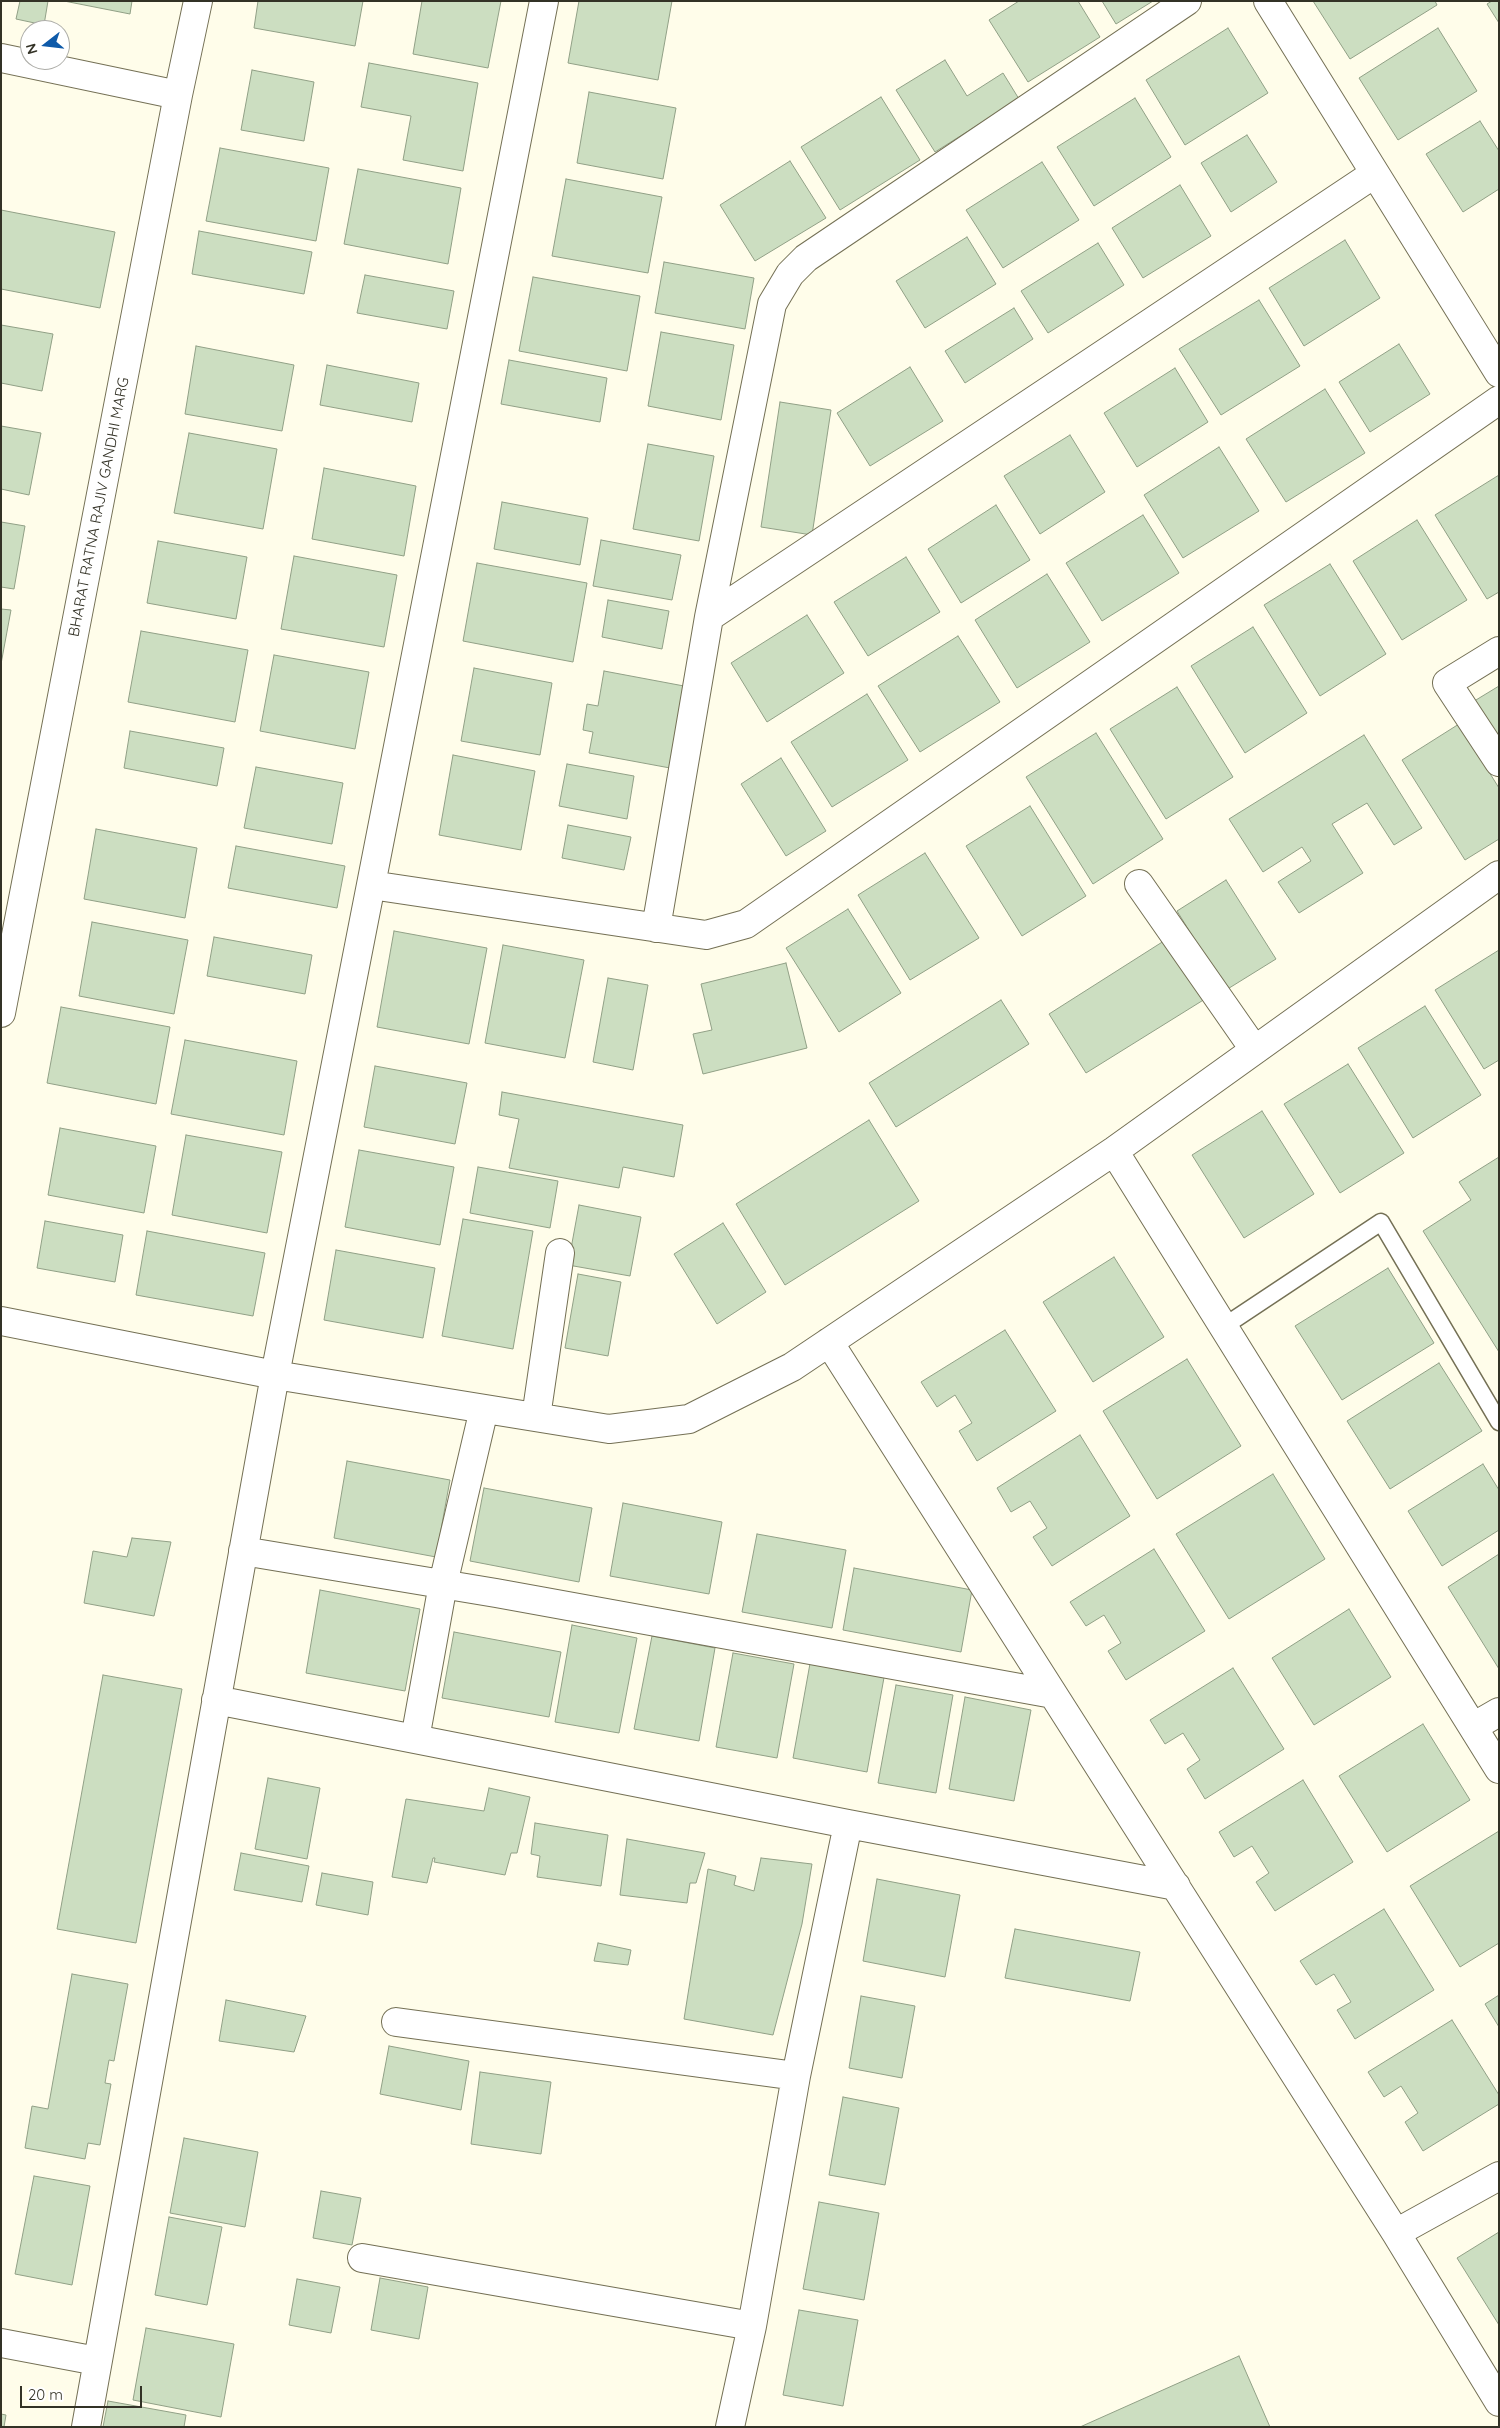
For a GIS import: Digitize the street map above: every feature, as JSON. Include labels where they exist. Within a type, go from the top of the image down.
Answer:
[{"type":"street","name":"BHARAT RATNA RAJIV GANDHI MARG","points":[[1,1013],[11,907],[198,1]]},
{"type":"street","points":[[86,2427],[275,1375],[544,1]]},
{"type":"street","points":[[656,928],[709,617],[772,304],[790,274],[806,258],[1187,1]]},
{"type":"street","points":[[1268,1],[1499,373]]},
{"type":"street","points":[[1,58],[178,95]]},
{"type":"street","points":[[709,617],[1374,174]]},
{"type":"street","points":[[370,885],[706,935],[746,924],[1499,400]]},
{"type":"street","points":[[1499,651],[1447,682],[1499,762]]},
{"type":"street","points":[[1,1322],[275,1375],[609,1429],[689,1419],[792,1367],[1114,1151],[1499,874]]},
{"type":"street","points":[[1139,884],[1254,1050]]},
{"type":"street","points":[[1114,1151],[1499,1769]]},
{"type":"street","points":[[536,1417],[560,1253]]},
{"type":"street","points":[[829,1342],[1396,2233],[1499,2402]]},
{"type":"street","points":[[415,1739],[443,1584],[484,1409]]},
{"type":"street","points":[[243,1551],[443,1584],[1053,1694]]},
{"type":"street","points":[[216,1700],[848,1824],[1176,1886]]},
{"type":"street","points":[[1473,1727],[1499,1712]]},
{"type":"street","points":[[730,2427],[752,2326],[796,2076],[848,1824]]},
{"type":"street","points":[[396,2022],[796,2076]]},
{"type":"street","points":[[1396,2233],[1499,2176]]},
{"type":"street","points":[[362,2258],[752,2326]]},
{"type":"street","points":[[1,2343],[97,2361]]},
{"type":"lane","points":[[1223,1327],[1381,1222],[1499,1422]]},
{"type":"building","points":[[20,1],[48,1],[45,20],[16,19]]},
{"type":"building","points":[[64,1],[132,1],[130,14]]},
{"type":"building","points":[[258,1],[363,1],[355,46],[254,28]]},
{"type":"building","points":[[422,1],[501,1],[488,68],[413,54]]},
{"type":"building","points":[[579,1],[672,1],[658,80],[568,63]]},
{"type":"building","points":[[1019,1],[1078,1],[1100,37],[1028,82],[989,20]]},
{"type":"building","points":[[1102,1],[1153,1],[1116,24]]},
{"type":"building","points":[[1313,1],[1435,1],[1437,5],[1350,59]]},
{"type":"building","points":[[1492,1],[1499,1],[1499,23],[1487,4]]},
{"type":"building","points":[[1228,28],[1268,93],[1185,145],[1146,80]]},
{"type":"building","points":[[1438,28],[1477,91],[1398,140],[1359,78]]},
{"type":"building","points":[[945,60],[967,96],[1003,73],[1019,99],[935,152],[896,90]]},
{"type":"building","points":[[369,63],[478,83],[463,171],[403,160],[411,116],[361,107]]},
{"type":"building","points":[[252,70],[314,82],[304,141],[241,130]]},
{"type":"building","points":[[589,92],[676,108],[663,179],[577,163]]},
{"type":"building","points":[[881,97],[920,160],[840,210],[801,147]]},
{"type":"building","points":[[1135,98],[1171,157],[1094,206],[1057,147]]},
{"type":"building","points":[[1480,121],[1499,151],[1499,189],[1463,212],[1426,154]]},
{"type":"building","points":[[1247,135],[1277,182],[1231,212],[1201,163]]},
{"type":"building","points":[[220,148],[329,168],[316,241],[206,221]]},
{"type":"building","points":[[790,161],[826,218],[755,261],[720,205]]},
{"type":"building","points":[[1042,162],[1079,220],[1003,268],[966,210]]},
{"type":"building","points":[[358,169],[461,188],[448,264],[344,244]]},
{"type":"building","points":[[566,179],[662,197],[648,273],[552,256]]},
{"type":"building","points":[[1180,185],[1211,236],[1143,278],[1112,228]]},
{"type":"building","points":[[1,210],[115,232],[100,308],[1,289]]},
{"type":"building","points":[[199,231],[312,252],[304,294],[192,274]]},
{"type":"building","points":[[967,237],[996,284],[925,328],[896,281]]},
{"type":"building","points":[[1345,240],[1380,298],[1304,346],[1269,288]]},
{"type":"building","points":[[1098,243],[1124,285],[1048,333],[1021,291]]},
{"type":"building","points":[[664,262],[754,278],[745,329],[655,313]]},
{"type":"building","points":[[365,275],[454,291],[447,329],[357,313]]},
{"type":"building","points":[[533,277],[640,296],[627,371],[519,351]]},
{"type":"building","points":[[1259,300],[1300,366],[1221,415],[1179,349]]},
{"type":"building","points":[[1014,308],[1033,339],[965,383],[945,351]]},
{"type":"building","points":[[1,325],[53,334],[42,391],[1,383]]},
{"type":"building","points":[[661,332],[734,345],[721,420],[648,406]]},
{"type":"building","points":[[1399,344],[1430,394],[1370,432],[1339,382]]},
{"type":"building","points":[[196,346],[294,365],[282,431],[185,414]]},
{"type":"building","points":[[509,360],[607,378],[600,422],[501,404]]},
{"type":"building","points":[[327,365],[419,383],[412,422],[320,405]]},
{"type":"building","points":[[910,367],[943,421],[870,466],[837,413]]},
{"type":"building","points":[[1175,368],[1208,422],[1137,467],[1104,413]]},
{"type":"building","points":[[1325,389],[1365,453],[1286,502],[1246,439]]},
{"type":"building","points":[[780,402],[831,410],[812,535],[761,527]]},
{"type":"building","points":[[1,426],[41,433],[29,495],[1,489]]},
{"type":"building","points":[[189,433],[277,449],[263,529],[174,513]]},
{"type":"building","points":[[1070,435],[1105,492],[1040,534],[1004,476]]},
{"type":"building","points":[[648,444],[714,456],[699,541],[633,529]]},
{"type":"building","points":[[1219,447],[1259,511],[1183,558],[1144,495]]},
{"type":"building","points":[[324,468],[416,486],[404,556],[312,539]]},
{"type":"building","points":[[1499,475],[1499,592],[1487,599],[1435,515]]},
{"type":"building","points":[[502,502],[588,518],[580,565],[494,549]]},
{"type":"building","points":[[996,505],[1030,560],[961,603],[928,549]]},
{"type":"building","points":[[1143,515],[1179,573],[1102,621],[1066,563]]},
{"type":"building","points":[[1417,520],[1467,600],[1402,640],[1353,561]]},
{"type":"building","points":[[1,522],[25,526],[14,589],[1,587]]},
{"type":"building","points":[[601,540],[681,555],[672,600],[593,586]]},
{"type":"building","points":[[158,541],[247,557],[236,619],[147,603]]},
{"type":"building","points":[[294,556],[397,575],[384,647],[281,629]]},
{"type":"building","points":[[906,557],[940,612],[868,656],[834,602]]},
{"type":"building","points":[[477,563],[587,583],[573,662],[463,641]]},
{"type":"building","points":[[1330,564],[1386,654],[1320,696],[1264,605]]},
{"type":"building","points":[[1047,574],[1090,642],[1017,688],[975,620]]},
{"type":"building","points":[[608,600],[669,611],[662,649],[602,637]]},
{"type":"building","points":[[1,609],[11,610],[1,664]]},
{"type":"building","points":[[807,615],[844,673],[767,722],[731,663]]},
{"type":"building","points":[[1253,627],[1307,713],[1245,753],[1191,666]]},
{"type":"building","points":[[141,631],[248,650],[235,722],[128,702]]},
{"type":"building","points":[[958,636],[1000,702],[920,752],[878,686]]},
{"type":"building","points":[[274,655],[369,672],[355,749],[260,731]]},
{"type":"building","points":[[474,668],[552,683],[540,755],[461,741]]},
{"type":"building","points":[[604,671],[684,686],[670,768],[589,753],[593,732],[583,730],[587,704],[598,706]]},
{"type":"building","points":[[1499,686],[1499,747],[1471,703]]},
{"type":"building","points":[[1177,687],[1233,777],[1166,819],[1110,729]]},
{"type":"building","points":[[867,694],[908,760],[832,807],[791,742]]},
{"type":"building","points":[[1459,724],[1499,788],[1499,839],[1465,860],[1402,760]]},
{"type":"building","points":[[130,731],[224,748],[217,786],[124,768]]},
{"type":"building","points":[[1096,733],[1163,839],[1093,884],[1026,777]]},
{"type":"building","points":[[1364,735],[1422,828],[1394,845],[1367,803],[1332,824],[1363,873],[1299,913],[1278,882],[1311,861],[1302,847],[1263,872],[1229,819]]},
{"type":"building","points":[[453,755],[535,771],[521,850],[439,835]]},
{"type":"building","points":[[781,758],[826,831],[786,856],[741,784]]},
{"type":"building","points":[[567,764],[634,776],[627,819],[559,806]]},
{"type":"building","points":[[256,767],[343,783],[332,844],[244,828]]},
{"type":"building","points":[[1030,806],[1086,896],[1022,936],[966,846]]},
{"type":"building","points":[[568,825],[631,837],[624,870],[562,858]]},
{"type":"building","points":[[96,829],[197,848],[185,918],[84,899]]},
{"type":"building","points":[[236,846],[345,866],[337,908],[228,888]]},
{"type":"building","points":[[925,853],[979,938],[910,980],[858,895]]},
{"type":"building","points":[[1226,880],[1276,959],[1226,990],[1177,911]]},
{"type":"building","points":[[848,909],[901,993],[839,1032],[786,948]]},
{"type":"building","points":[[92,922],[188,940],[174,1014],[79,996]]},
{"type":"building","points":[[394,931],[487,948],[469,1044],[377,1027]]},
{"type":"building","points":[[214,937],[312,955],[305,994],[207,976]]},
{"type":"building","points":[[1167,939],[1205,999],[1086,1073],[1049,1014]]},
{"type":"building","points":[[503,945],[584,960],[565,1058],[485,1043]]},
{"type":"building","points":[[1499,950],[1499,1060],[1484,1069],[1435,990]]},
{"type":"building","points":[[786,963],[807,1048],[703,1074],[693,1034],[712,1030],[701,984]]},
{"type":"building","points":[[608,978],[648,985],[633,1070],[593,1062]]},
{"type":"building","points":[[1001,1000],[1029,1044],[896,1127],[869,1083]]},
{"type":"building","points":[[1425,1006],[1481,1095],[1413,1138],[1358,1048]]},
{"type":"building","points":[[61,1007],[170,1027],[156,1104],[47,1083]]},
{"type":"building","points":[[185,1040],[297,1061],[284,1135],[171,1114]]},
{"type":"building","points":[[1348,1064],[1404,1153],[1340,1193],[1284,1104]]},
{"type":"building","points":[[375,1066],[467,1083],[455,1144],[364,1127]]},
{"type":"building","points":[[502,1092],[683,1125],[674,1177],[623,1167],[619,1188],[509,1168],[519,1119],[499,1115]]},
{"type":"building","points":[[1262,1111],[1314,1194],[1244,1238],[1192,1155]]},
{"type":"building","points":[[869,1120],[919,1201],[785,1285],[736,1204]]},
{"type":"building","points":[[60,1128],[156,1146],[144,1213],[48,1195]]},
{"type":"building","points":[[186,1135],[282,1152],[267,1233],[172,1215]]},
{"type":"building","points":[[359,1150],[454,1167],[440,1245],[345,1227]]},
{"type":"building","points":[[1499,1157],[1499,1352],[1423,1231],[1471,1200],[1459,1182]]},
{"type":"building","points":[[478,1167],[558,1181],[550,1228],[470,1213]]},
{"type":"building","points":[[579,1205],[641,1217],[630,1276],[568,1265]]},
{"type":"building","points":[[463,1219],[533,1231],[513,1349],[442,1336]]},
{"type":"building","points":[[45,1221],[123,1235],[115,1282],[37,1268]]},
{"type":"building","points":[[723,1223],[766,1292],[717,1324],[674,1254]]},
{"type":"building","points":[[147,1231],[265,1253],[253,1316],[136,1295]]},
{"type":"building","points":[[336,1250],[435,1268],[423,1338],[324,1320]]},
{"type":"building","points":[[1114,1257],[1164,1337],[1093,1382],[1043,1302]]},
{"type":"building","points":[[1388,1268],[1434,1343],[1342,1400],[1295,1326]]},
{"type":"building","points":[[578,1274],[621,1282],[608,1356],[565,1348]]},
{"type":"building","points":[[1005,1330],[1056,1411],[977,1461],[959,1431],[972,1423],[955,1395],[937,1407],[921,1382]]},
{"type":"building","points":[[1187,1359],[1241,1446],[1157,1499],[1103,1411]]},
{"type":"building","points":[[1439,1363],[1482,1431],[1390,1489],[1347,1421]]},
{"type":"building","points":[[1080,1435],[1130,1516],[1052,1566],[1033,1537],[1047,1528],[1030,1501],[1011,1512],[997,1488]]},
{"type":"building","points":[[347,1461],[450,1480],[436,1557],[334,1538]]},
{"type":"building","points":[[1483,1464],[1499,1490],[1499,1530],[1442,1566],[1408,1511]]},
{"type":"building","points":[[1273,1474],[1325,1559],[1229,1619],[1176,1534]]},
{"type":"building","points":[[484,1488],[592,1508],[579,1582],[470,1561]]},
{"type":"building","points":[[623,1503],[722,1522],[709,1594],[610,1576]]},
{"type":"building","points":[[757,1534],[846,1550],[832,1628],[742,1612]]},
{"type":"building","points":[[132,1538],[171,1542],[154,1616],[84,1603],[93,1551],[127,1557]]},
{"type":"building","points":[[1154,1549],[1205,1631],[1126,1680],[1108,1651],[1121,1643],[1104,1615],[1086,1626],[1070,1602]]},
{"type":"building","points":[[1499,1554],[1499,1669],[1448,1587]]},
{"type":"building","points":[[854,1568],[972,1590],[961,1652],[843,1630]]},
{"type":"building","points":[[320,1590],[420,1609],[405,1691],[306,1673]]},
{"type":"building","points":[[1349,1609],[1391,1677],[1314,1725],[1272,1658]]},
{"type":"building","points":[[572,1625],[637,1638],[619,1733],[555,1722]]},
{"type":"building","points":[[454,1632],[561,1652],[549,1717],[442,1698]]},
{"type":"building","points":[[652,1636],[715,1648],[699,1741],[634,1729]]},
{"type":"building","points":[[733,1653],[794,1664],[777,1758],[716,1747]]},
{"type":"building","points":[[811,1658],[885,1672],[867,1772],[793,1758]]},
{"type":"building","points":[[1233,1668],[1284,1749],[1205,1799],[1187,1769],[1200,1760],[1183,1733],[1165,1744],[1150,1720]]},
{"type":"building","points":[[103,1675],[182,1689],[136,1943],[57,1929]]},
{"type":"building","points":[[896,1685],[953,1695],[936,1793],[878,1783]]},
{"type":"building","points":[[965,1697],[1031,1710],[1014,1801],[949,1789]]},
{"type":"building","points":[[1423,1724],[1470,1800],[1387,1852],[1339,1776]]},
{"type":"building","points":[[268,1778],[320,1788],[307,1859],[255,1849]]},
{"type":"building","points":[[1303,1780],[1353,1862],[1275,1911],[1256,1882],[1269,1873],[1252,1846],[1234,1857],[1219,1832]]},
{"type":"building","points":[[489,1788],[530,1797],[517,1853],[511,1853],[505,1875],[434,1862],[435,1858],[433,1858],[427,1883],[392,1877],[406,1799],[484,1811]]},
{"type":"building","points":[[535,1823],[608,1835],[601,1886],[537,1877],[540,1856],[531,1854]]},
{"type":"building","points":[[1499,1831],[1499,1943],[1460,1967],[1410,1886]]},
{"type":"building","points":[[627,1839],[705,1853],[696,1883],[690,1883],[687,1903],[620,1895]]},
{"type":"building","points":[[241,1853],[309,1866],[302,1902],[234,1890]]},
{"type":"building","points":[[761,1858],[812,1864],[802,1924],[773,2035],[684,2019],[708,1869],[736,1876],[734,1885],[754,1891]]},
{"type":"building","points":[[322,1873],[373,1882],[368,1915],[316,1905]]},
{"type":"building","points":[[877,1879],[960,1895],[945,1977],[863,1961]]},
{"type":"building","points":[[1384,1909],[1434,1990],[1355,2039],[1337,2010],[1351,2002],[1334,1974],[1316,1985],[1300,1961]]},
{"type":"building","points":[[1015,1929],[1140,1952],[1130,2001],[1005,1978]]},
{"type":"building","points":[[598,1943],[631,1950],[628,1965],[594,1961]]},
{"type":"building","points":[[72,1974],[128,1984],[114,2061],[109,2060],[105,2083],[111,2084],[100,2145],[88,2143],[85,2159],[25,2148],[32,2106],[48,2109]]},
{"type":"building","points":[[1499,1995],[1499,2027],[1485,2004]]},
{"type":"building","points":[[861,1996],[915,2006],[902,2078],[849,2068]]},
{"type":"building","points":[[226,2000],[306,2016],[294,2052],[219,2041]]},
{"type":"building","points":[[1452,2020],[1499,2095],[1499,2104],[1423,2151],[1405,2122],[1418,2113],[1401,2086],[1384,2097],[1368,2072]]},
{"type":"building","points":[[389,2046],[469,2061],[461,2110],[380,2094]]},
{"type":"building","points":[[480,2072],[551,2082],[541,2154],[471,2144]]},
{"type":"building","points":[[843,2097],[899,2108],[885,2185],[829,2175]]},
{"type":"building","points":[[184,2138],[258,2152],[245,2227],[170,2213]]},
{"type":"building","points":[[34,2176],[90,2186],[72,2285],[15,2274]]},
{"type":"building","points":[[321,2191],[361,2198],[352,2245],[313,2238]]},
{"type":"building","points":[[819,2202],[879,2213],[864,2300],[803,2289]]},
{"type":"building","points":[[169,2217],[222,2227],[207,2305],[155,2295]]},
{"type":"building","points":[[1499,2232],[1499,2325],[1457,2258]]},
{"type":"building","points":[[380,2278],[428,2287],[419,2339],[371,2330]]},
{"type":"building","points":[[297,2279],[340,2287],[331,2333],[289,2325]]},
{"type":"building","points":[[799,2310],[858,2320],[843,2406],[783,2395]]},
{"type":"building","points":[[146,2328],[234,2344],[221,2417],[133,2400]]},
{"type":"building","points":[[1239,2356],[1270,2427],[1080,2427]]},
{"type":"building","points":[[108,2401],[186,2415],[184,2427],[103,2427]]},
{"type":"building","points":[[1,2414],[6,2415],[4,2427],[1,2427]]}]
